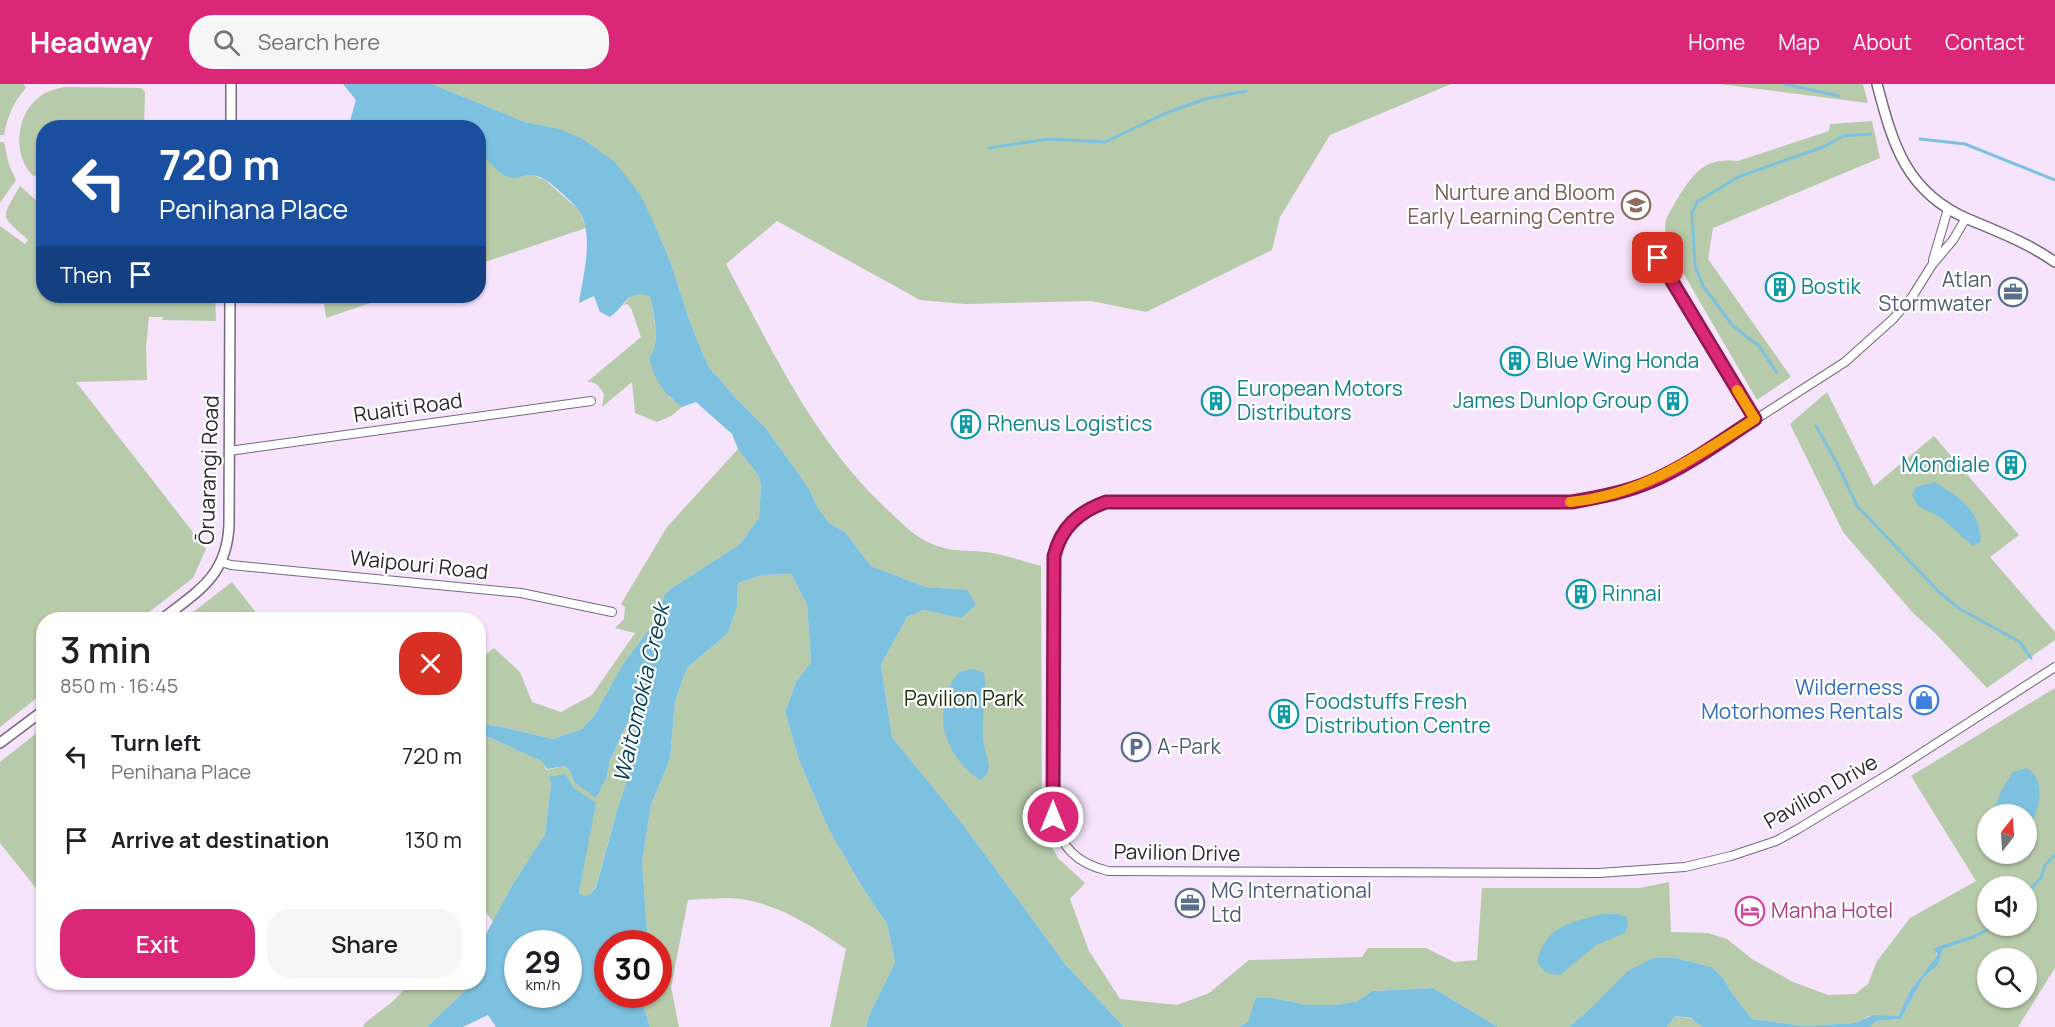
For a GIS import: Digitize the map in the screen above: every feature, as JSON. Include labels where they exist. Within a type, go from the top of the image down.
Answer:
[{"type":"street","points":[[231,84],[231,120]]},
{"type":"street","points":[[1877,84],[1891,133],[1902,159],[1908,171],[1926,192],[1948,209],[2030,245],[2055,262]]},
{"type":"street","name":"Pavilion Drive","points":[[1932,265],[1948,209]]},
{"type":"street","name":"Pavilion Drive","points":[[1966,218],[1912,297],[1893,319],[1845,362],[1694,459],[1653,481],[1616,494],[1572,502],[1106,502],[1081,513],[1062,534],[1054,556],[1053,817],[1057,833],[1072,854],[1092,867],[1108,871],[1599,873],[1685,867],[1731,856],[1776,841],[1892,772],[2055,667]]},
{"type":"street","points":[[1658,258],[1755,419]]},
{"type":"street","name":"Ōruarangi Road","points":[[171,612],[209,580],[221,562],[226,549],[230,303]]},
{"type":"street","name":"Ruaiti Road","points":[[229,451],[591,401]]},
{"type":"street","name":"Waipouri Road","points":[[221,562],[231,565],[521,593],[612,612]]},
{"type":"street","points":[[0,743],[36,716]]},
{"type":"green space","points":[[0,84],[24,84],[26,88],[12,110],[4,135],[0,135]]},
{"type":"green space","name":"Pavilion Park","points":[[432,84],[1451,84],[1330,135],[1280,217],[1272,250],[1146,312],[1091,301],[965,304],[920,300],[777,221],[726,264],[779,364],[818,428],[864,486],[891,513],[909,530],[930,543],[955,550],[992,553],[1041,566],[1042,827],[1058,858],[1085,883],[1070,899],[1089,951],[1120,999],[1177,1005],[1209,993],[1249,960],[1362,957],[1368,948],[1426,948],[1454,962],[1477,960],[1482,888],[1640,888],[1669,882],[1671,932],[1708,933],[1727,939],[1752,959],[1793,982],[1828,995],[1855,994],[1868,984],[1877,961],[1910,918],[1976,881],[1911,776],[2055,688],[2055,968],[2037,997],[2037,948],[1977,948],[1977,1008],[2030,1008],[2018,1027],[1870,1027],[1876,1021],[1901,1019],[1923,978],[1938,965],[1943,949],[1975,938],[1936,947],[1936,957],[1911,989],[1898,1016],[1869,1016],[1855,1023],[1803,1026],[1752,1019],[1723,978],[1712,967],[1676,958],[1592,1007],[1569,1027],[1498,1027],[1433,988],[1372,991],[1358,1001],[1334,1005],[1307,1005],[1274,998],[1248,1022],[1238,1027],[1124,1027],[1066,965],[962,823],[892,737],[881,665],[907,617],[924,610],[961,617],[967,591],[926,587],[871,566],[845,532],[829,523],[818,508],[808,487],[765,427],[708,366],[656,228],[556,128],[525,122]]},
{"type":"green space","points":[[1719,84],[1863,84],[1868,103]]},
{"type":"green space","points":[[65,87],[141,88],[145,92],[144,120],[36,120],[36,176],[33,176],[22,158],[19,136],[21,125],[30,106],[51,91]]},
{"type":"green space","points":[[1872,121],[1880,158],[1713,228],[1708,259],[1791,377],[1757,400],[1682,271],[1666,232],[1667,216],[1694,175],[1707,165],[1726,160],[1738,161],[1829,131],[1830,124]]},
{"type":"green space","points":[[0,142],[4,142],[9,165],[16,180],[0,203]]},
{"type":"green space","points":[[486,157],[516,178],[531,174],[545,180],[579,210],[586,228],[486,262]]},
{"type":"green space","points":[[20,186],[36,200],[36,303],[215,303],[216,321],[162,320],[163,317],[149,317],[146,348],[147,380],[76,382],[206,549],[193,578],[149,612],[36,612],[36,699],[0,727],[0,226],[25,244],[28,240],[8,221],[6,212]]},
{"type":"green space","points":[[638,292],[650,296],[656,331],[655,352],[669,397],[682,407],[671,416],[657,422],[635,413],[632,382],[602,407],[604,394],[595,384],[587,382],[641,337],[631,308],[627,304],[623,305]]},
{"type":"green space","points":[[243,303],[370,303],[326,318],[324,304]]},
{"type":"green space","points":[[1827,392],[1874,486],[1934,436],[2019,535],[1990,557],[2055,632],[2055,640],[1987,688],[1913,613],[1843,532],[1790,424]]},
{"type":"green space","points":[[738,449],[758,475],[761,484],[759,518],[739,545],[670,589],[664,596],[660,611],[623,664],[594,716],[582,729],[553,739],[486,725],[486,654],[494,648],[520,672],[532,702],[561,712],[592,695],[635,633],[615,628],[624,619],[625,607],[621,604],[667,527]]},
{"type":"green space","points":[[791,574],[807,605],[811,662],[796,682],[785,712],[799,760],[828,828],[862,887],[887,924],[895,962],[870,1013],[866,1027],[830,1027],[846,949],[806,923],[777,909],[730,898],[688,900],[672,982],[672,930],[647,930],[642,862],[651,805],[670,759],[675,701],[687,668],[728,633],[737,607],[738,583],[763,575]]},
{"type":"green space","points":[[232,582],[256,612],[193,612]]},
{"type":"green space","points":[[636,709],[637,728],[629,746],[632,767],[618,807],[596,886],[590,894],[583,897],[579,893],[587,845],[575,789],[569,780],[549,777],[551,783],[545,834],[511,887],[493,922],[486,912],[486,736],[543,761],[546,770],[565,766],[570,771],[574,782],[607,776],[610,760]]},
{"type":"green space","points":[[36,734],[36,888],[0,843],[0,762]]},
{"type":"green space","points":[[404,990],[466,990],[427,1027],[363,1027]]},
{"type":"green space","points":[[672,992],[679,1027],[650,1027],[644,1008],[672,1008]]},
{"type":"green space","points":[[1675,1016],[1693,1019],[1702,1027],[1667,1027]]},
{"type":"water","name":"Waitomokia Creek","points":[[343,84],[432,84],[525,122],[556,128],[581,138],[615,162],[641,196],[656,228],[708,366],[765,427],[808,487],[818,508],[829,523],[845,532],[871,566],[926,587],[967,590],[976,605],[961,618],[924,610],[907,617],[881,665],[892,737],[962,823],[1066,965],[1124,1027],[866,1027],[870,1013],[895,962],[887,924],[862,887],[828,828],[799,760],[785,712],[796,682],[811,662],[807,605],[791,574],[763,575],[738,583],[737,607],[728,633],[687,668],[675,701],[670,759],[651,805],[642,862],[647,930],[594,930],[594,1008],[644,1008],[650,1027],[496,1027],[488,1015],[463,1027],[427,1027],[466,990],[486,990],[486,934],[511,887],[545,834],[551,783],[549,777],[565,774],[575,789],[596,803],[579,893],[584,896],[590,894],[596,887],[618,807],[632,767],[629,746],[636,733],[638,720],[636,709],[610,760],[607,776],[596,798],[574,782],[570,771],[565,766],[547,769],[542,761],[486,736],[486,725],[553,739],[582,729],[594,716],[623,664],[650,628],[660,611],[664,596],[670,589],[739,545],[759,518],[761,484],[758,475],[738,449],[732,434],[696,402],[682,407],[665,391],[654,373],[649,358],[653,352],[656,337],[650,296],[642,294],[631,296],[610,317],[600,312],[594,296],[579,303],[587,245],[584,222],[580,212],[564,195],[542,178],[531,175],[515,178],[499,172],[486,159],[486,120],[350,120],[356,100]]},
{"type":"water","points":[[1934,482],[1960,499],[1972,512],[1981,541],[1973,546],[1940,517],[1918,506],[1912,495],[1916,487]]},
{"type":"water","points":[[974,669],[984,673],[985,681],[983,740],[989,768],[981,780],[969,772],[954,754],[947,740],[943,718],[945,700],[955,677],[960,672]]},
{"type":"water","points":[[2026,768],[2033,773],[2039,789],[2037,810],[2037,804],[1996,804],[2013,772]]},
{"type":"water","points":[[1604,914],[1618,914],[1627,917],[1628,926],[1625,933],[1596,945],[1560,975],[1546,972],[1541,968],[1537,961],[1541,949],[1554,933],[1582,919]]},
{"type":"water","points":[[1975,935],[1976,938],[1943,949],[1938,965],[1923,978],[1901,1019],[1876,1021],[1870,1027],[1702,1027],[1691,1018],[1675,1016],[1667,1027],[1569,1027],[1628,971],[1653,958],[1676,958],[1712,967],[1723,978],[1752,1019],[1803,1026],[1855,1023],[1873,1015],[1898,1016],[1911,989],[1936,957],[1937,953],[1934,950],[1936,947]]},
{"type":"water","points":[[1433,988],[1498,1027],[1238,1027],[1248,1022],[1256,998],[1274,998],[1307,1005],[1334,1005],[1358,1001],[1372,991]]},
{"type":"waterway","points":[[1785,84],[1839,96]]},
{"type":"waterway","points":[[989,148],[1048,139],[1105,142],[1164,114],[1205,99],[1246,91]]},
{"type":"waterway","points":[[1777,373],[1759,346],[1733,326],[1703,286],[1695,266],[1692,213],[1697,202],[1738,177],[1823,147],[1843,136],[1871,134]]},
{"type":"waterway","points":[[1920,139],[1965,144],[2055,180]]},
{"type":"waterway","points":[[1816,426],[1857,506],[1940,593],[1960,609],[2020,642],[2031,658]]},
{"type":"waterway","points":[[2037,882],[2041,878],[2045,865],[2055,855]]},
{"type":"waterway","points":[[1973,937],[1977,935]]},
{"type":"slow traffic","points":[[1570,502],[1616,494],[1653,481],[1694,459],[1755,419],[1737,390]]},
{"type":"place","name":"Nurture and Bloom Early Learning Centre","points":[[1636,205]]},
{"type":"place","name":"Bostik","points":[[1780,287]]},
{"type":"place","name":"Atlan Stormwater","points":[[2013,292]]},
{"type":"place","name":"Blue Wing Honda","points":[[1515,361]]},
{"type":"place","name":"European Motors Distributors","points":[[1216,401]]},
{"type":"place","name":"James Dunlop Group","points":[[1673,401]]},
{"type":"place","name":"Rhenus Logistics","points":[[966,424]]},
{"type":"place","name":"Mondiale","points":[[2011,465]]},
{"type":"place","name":"Rinnai","points":[[1581,594]]},
{"type":"place","name":"Wilderness Motorhomes Rentals","points":[[1924,700]]},
{"type":"place","name":"Foodstuffs Fresh Distribution Centre","points":[[1284,714]]},
{"type":"place","name":"A-Park","points":[[1136,747]]},
{"type":"place","name":"MG International Ltd","points":[[1190,903]]},
{"type":"place","name":"Manha Hotel","points":[[1750,911]]},
{"type":"route","points":[[1053,817],[1054,556],[1057,544],[1068,525],[1081,513],[1106,502],[1572,502],[1616,494],[1653,481],[1694,459],[1755,419],[1658,258]]}]
